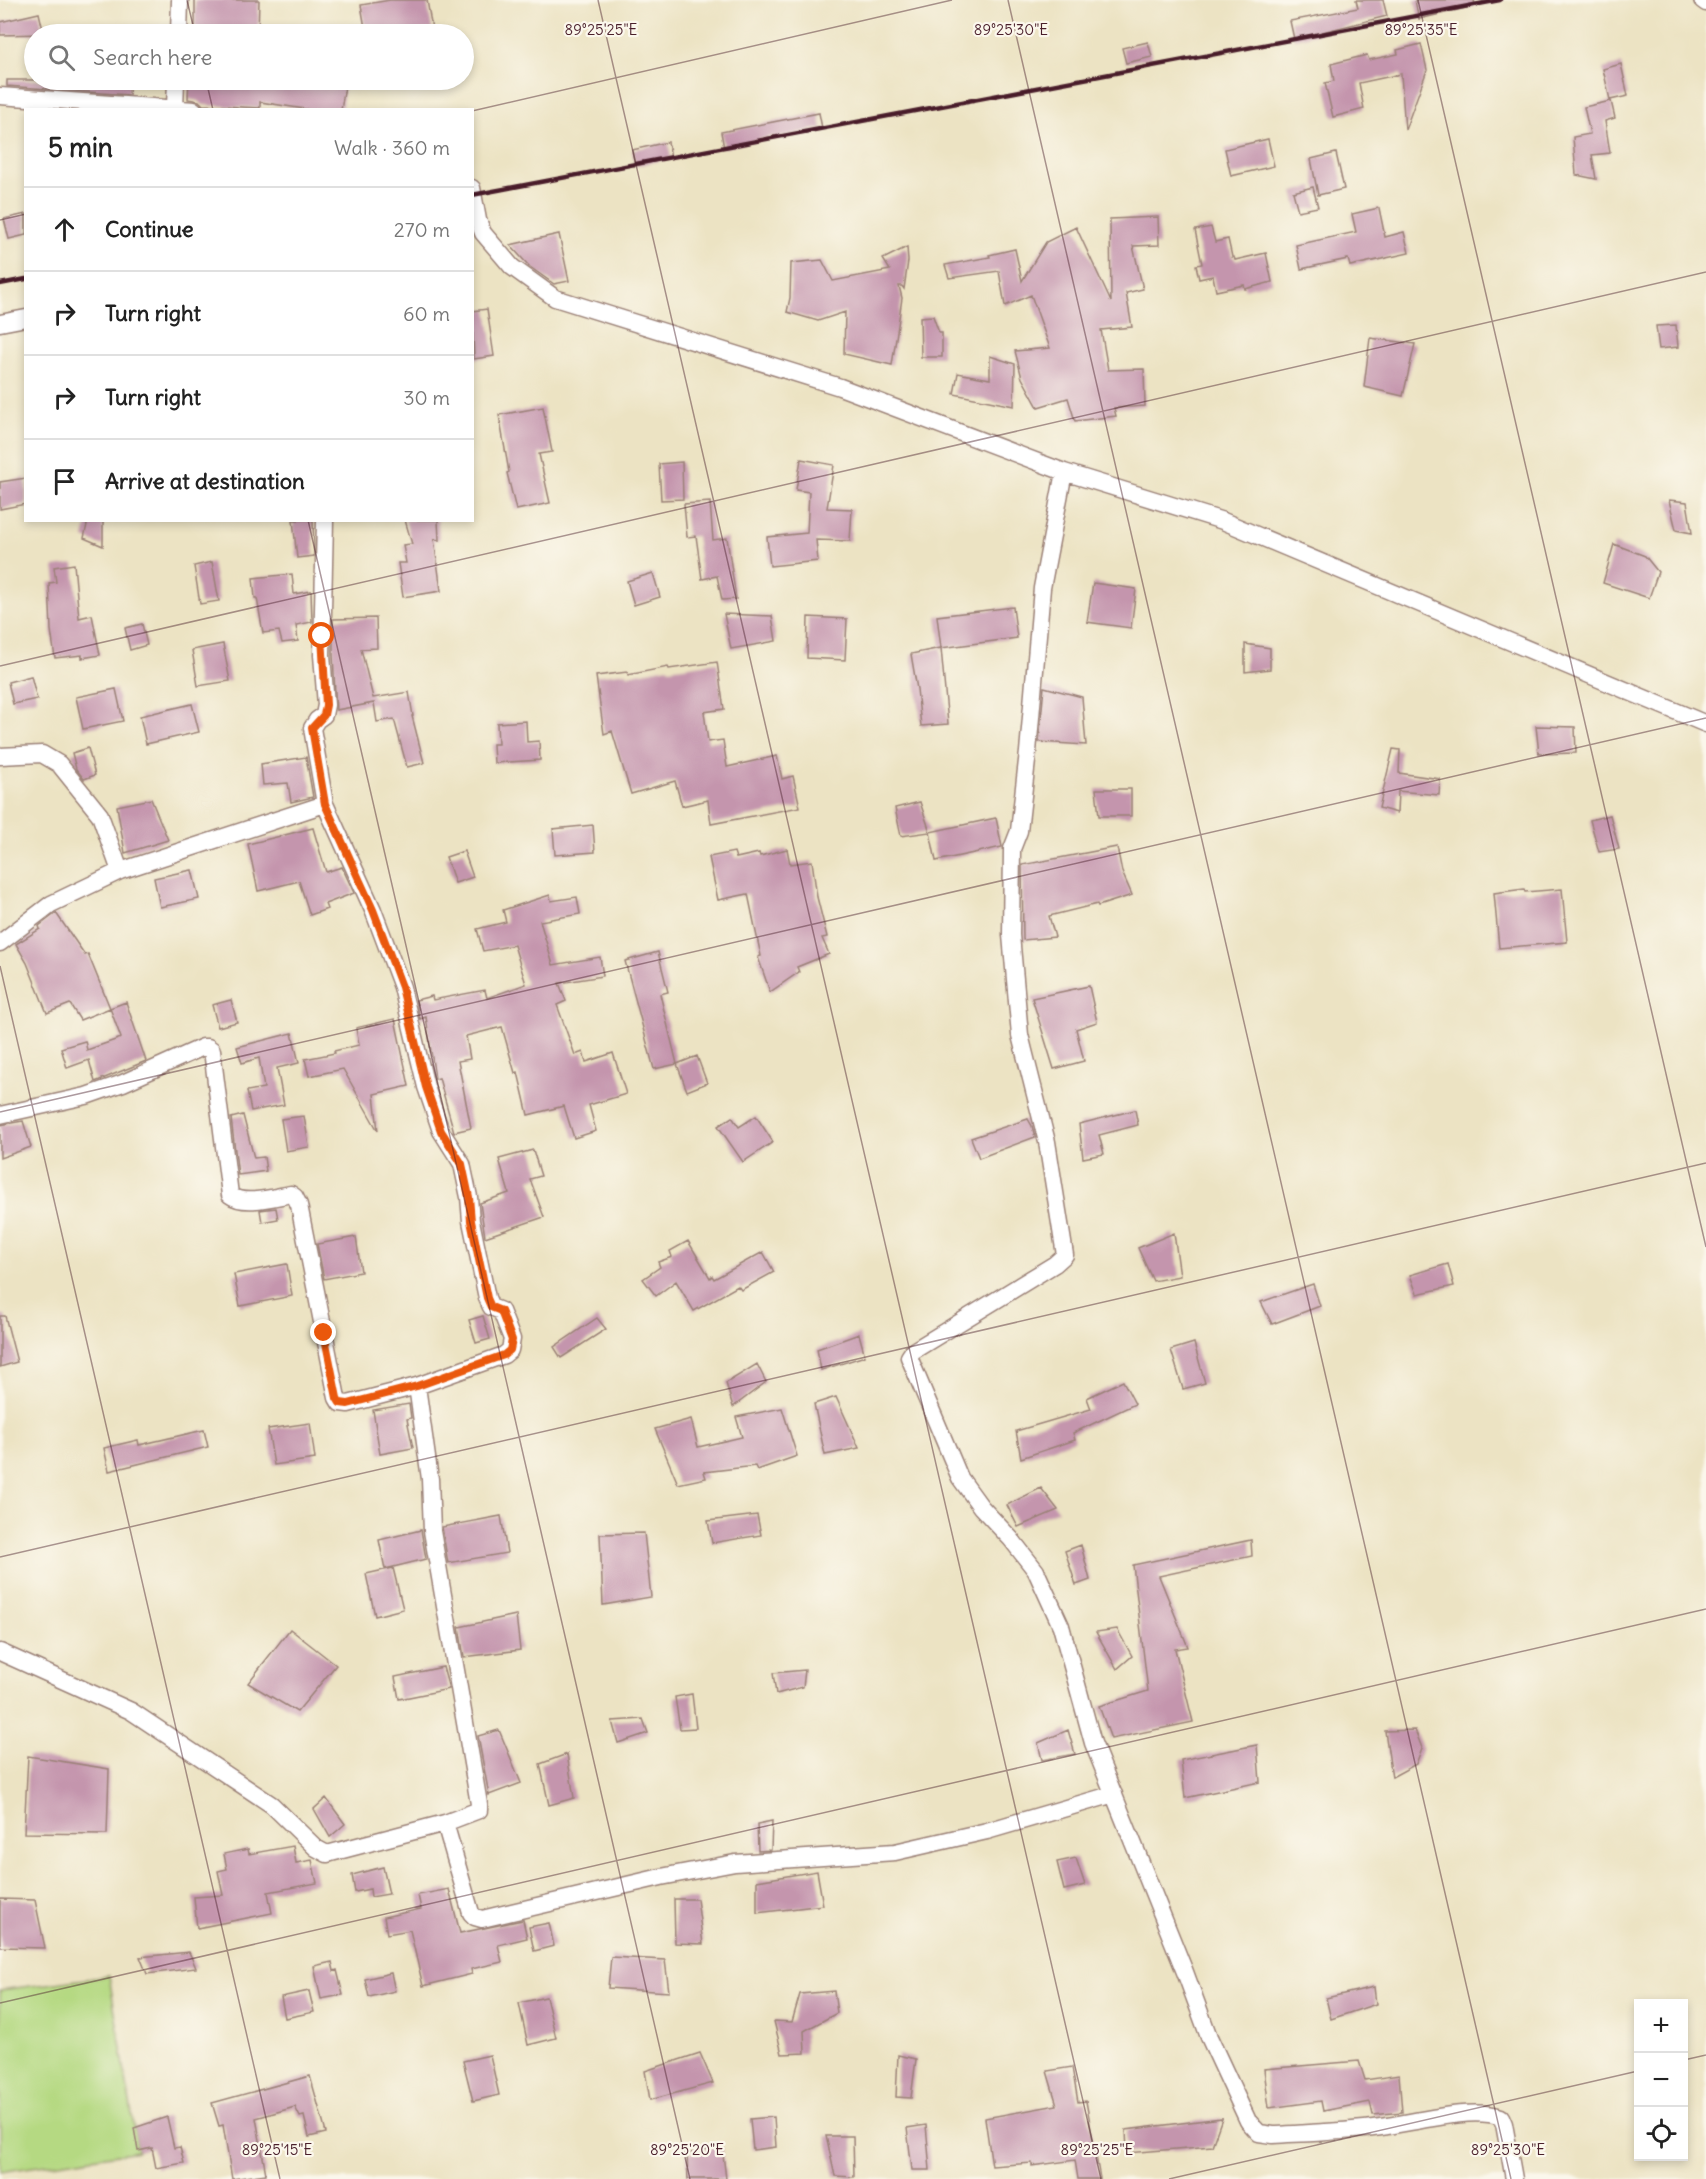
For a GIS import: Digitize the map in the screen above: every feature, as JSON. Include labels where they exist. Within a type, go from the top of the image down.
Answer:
[{"type":"street","points":[[179,24],[180,0]]},
{"type":"street","points":[[1702,0],[1706,3]]},
{"type":"street","points":[[0,96],[175,108],[176,90]]},
{"type":"street","points":[[475,221],[512,267],[555,298],[840,387],[1064,472],[1223,521],[1706,724]]},
{"type":"street","points":[[0,323],[24,318]]},
{"type":"street","points":[[1064,472],[1042,588],[1019,831],[1012,849],[1011,935],[1020,1035],[1047,1142],[1065,1255],[1055,1264],[913,1351],[909,1357],[960,1478],[981,1507],[1011,1539],[1036,1571],[1061,1626],[1093,1743],[1209,2037],[1248,2121],[1259,2133],[1273,2135],[1378,2127],[1468,2114],[1493,2114],[1501,2117],[1504,2124],[1514,2179]]},
{"type":"street","points":[[0,1115],[95,1093],[208,1047],[212,1050],[230,1195],[235,1199],[244,1200],[291,1194],[295,1197],[299,1205],[337,1398],[340,1403],[348,1404],[417,1386],[504,1355],[510,1350],[512,1340],[501,1311],[491,1307],[487,1298],[462,1164],[441,1131],[426,1087],[402,987],[373,910],[325,804],[312,728],[324,715],[326,705],[322,655],[324,522]]},
{"type":"street","points":[[0,756],[42,754],[59,764],[100,815],[120,872]]},
{"type":"street","points":[[0,943],[51,904],[120,872],[325,804]]},
{"type":"street","points":[[0,1653],[131,1711],[272,1806],[316,1848],[327,1854],[445,1824],[479,1810],[432,1531],[430,1479],[417,1386]]},
{"type":"street","points":[[445,1824],[471,1913],[482,1919],[661,1877],[735,1863],[895,1852],[987,1831],[1114,1794]]},
{"type":"green space","points":[[109,1976],[138,2151],[0,2172],[0,1990]]},
{"type":"building","points":[[195,0],[259,0],[258,24],[195,24]]},
{"type":"building","points":[[390,0],[427,0],[431,24],[364,24],[361,5]]},
{"type":"building","points":[[1356,0],[1383,0],[1387,16],[1294,39],[1290,21],[1358,8]]},
{"type":"building","points":[[1415,0],[1474,0],[1475,6],[1419,19]]},
{"type":"building","points":[[39,13],[42,24],[24,24],[24,34],[0,35],[0,22]]},
{"type":"building","points":[[1148,42],[1152,57],[1126,63],[1122,48]]},
{"type":"building","points":[[1421,44],[1427,70],[1405,130],[1401,74],[1359,83],[1364,109],[1333,117],[1325,83],[1334,81],[1331,64],[1367,55],[1369,60],[1398,54],[1397,50]]},
{"type":"building","points":[[1621,64],[1628,96],[1610,100],[1603,69]]},
{"type":"building","points":[[7,80],[24,80],[24,87],[7,86]]},
{"type":"building","points":[[61,90],[129,90],[129,95]]},
{"type":"building","points":[[188,90],[344,90],[341,108],[298,108],[260,102],[260,108],[203,105],[199,101],[188,99]]},
{"type":"building","points":[[1611,101],[1615,118],[1605,121],[1610,153],[1592,155],[1596,179],[1576,175],[1573,137],[1590,134],[1584,107]]},
{"type":"building","points":[[819,113],[822,128],[724,148],[721,132]]},
{"type":"building","points":[[1268,139],[1274,166],[1231,176],[1225,149]]},
{"type":"building","points":[[668,142],[671,158],[635,166],[632,150]]},
{"type":"building","points":[[1336,153],[1344,189],[1318,195],[1311,159]]},
{"type":"building","points":[[1313,187],[1318,207],[1298,211],[1293,192]]},
{"type":"building","points":[[1379,208],[1385,237],[1404,232],[1409,253],[1350,266],[1348,259],[1301,269],[1296,245],[1356,232],[1352,214]]},
{"type":"building","points":[[24,214],[24,235],[9,239],[4,219]]},
{"type":"building","points":[[1158,217],[1159,245],[1133,246],[1143,289],[1126,293],[1132,327],[1101,330],[1108,370],[1144,369],[1145,406],[1114,408],[1116,416],[1075,421],[1068,398],[1038,407],[1022,378],[1015,351],[1050,348],[1031,295],[1005,306],[999,271],[949,278],[945,265],[990,257],[989,255],[1015,249],[1022,281],[1046,242],[1076,227],[1111,302],[1110,219]]},
{"type":"building","points":[[1211,227],[1215,242],[1228,239],[1232,257],[1235,260],[1266,253],[1272,282],[1245,289],[1244,285],[1216,291],[1213,276],[1199,279],[1196,265],[1202,264],[1195,230]]},
{"type":"building","points":[[559,234],[569,281],[554,284],[530,267],[510,245]]},
{"type":"building","points":[[907,247],[908,261],[904,289],[899,286],[902,298],[892,365],[844,354],[845,312],[818,321],[787,312],[790,298],[791,263],[822,260],[833,281],[890,270],[883,259]]},
{"type":"building","points":[[487,309],[494,356],[474,359],[474,311]]},
{"type":"building","points":[[933,316],[939,333],[942,333],[942,357],[921,357],[920,317]]},
{"type":"building","points":[[1676,325],[1678,347],[1659,349],[1656,326]]},
{"type":"building","points":[[1370,338],[1415,344],[1403,396],[1364,387]]},
{"type":"building","points":[[990,356],[1015,364],[1014,406],[954,394],[958,373],[990,379]]},
{"type":"building","points":[[543,407],[552,452],[539,454],[550,503],[516,510],[507,473],[509,472],[499,415]]},
{"type":"building","points":[[801,459],[834,465],[827,508],[852,509],[850,541],[816,540],[818,561],[770,566],[767,537],[807,533],[809,492],[796,490]]},
{"type":"building","points":[[682,462],[683,499],[661,500],[659,464]]},
{"type":"building","points":[[24,478],[24,504],[0,509],[0,482]]},
{"type":"building","points":[[1669,500],[1687,502],[1692,533],[1676,530]]},
{"type":"building","points":[[710,502],[713,540],[727,538],[736,599],[722,600],[717,576],[702,579],[696,536],[687,537],[684,504]]},
{"type":"building","points":[[88,522],[103,522],[103,546],[84,538]]},
{"type":"building","points":[[293,522],[313,522],[314,556],[297,558]]},
{"type":"building","points":[[406,522],[438,522],[439,540],[434,539],[441,591],[403,597],[398,563],[406,563],[403,545],[412,544]]},
{"type":"building","points":[[1614,544],[1645,556],[1658,572],[1649,598],[1603,583]]},
{"type":"building","points":[[212,562],[219,601],[200,604],[194,566]]},
{"type":"building","points":[[74,564],[79,618],[92,615],[100,655],[55,658],[49,583],[56,582],[54,567]]},
{"type":"building","points":[[653,573],[660,597],[634,605],[627,581]]},
{"type":"building","points":[[292,574],[294,594],[311,591],[312,622],[296,625],[298,641],[282,643],[279,631],[263,633],[253,578]]},
{"type":"building","points":[[1093,583],[1136,589],[1131,628],[1087,622]]},
{"type":"building","points":[[1013,607],[1017,638],[941,648],[937,616]]},
{"type":"building","points":[[724,614],[772,616],[776,641],[731,649]]},
{"type":"building","points":[[808,617],[847,619],[845,660],[807,658]]},
{"type":"building","points":[[376,618],[377,648],[361,649],[373,698],[409,692],[412,716],[424,763],[407,767],[394,719],[377,722],[374,703],[336,710],[333,619]]},
{"type":"building","points":[[142,624],[147,645],[130,650],[125,628]]},
{"type":"building","points":[[223,644],[230,681],[198,686],[192,650]]},
{"type":"building","points":[[1245,644],[1270,648],[1270,669],[1245,672]]},
{"type":"building","points":[[941,648],[948,724],[921,726],[911,654]]},
{"type":"building","points":[[717,662],[724,709],[704,712],[708,742],[723,740],[727,767],[777,756],[782,779],[793,776],[800,807],[711,824],[708,800],[682,806],[675,781],[631,794],[612,731],[604,734],[596,676],[627,672],[628,675],[668,667],[669,669]]},
{"type":"building","points":[[31,676],[37,699],[13,704],[8,682]]},
{"type":"building","points":[[1044,687],[1082,697],[1086,745],[1039,742]]},
{"type":"building","points":[[116,689],[123,721],[83,729],[76,697]]},
{"type":"building","points":[[192,704],[199,732],[146,744],[140,716]]},
{"type":"building","points":[[526,721],[527,742],[539,741],[540,760],[494,763],[493,744],[498,744],[497,723]]},
{"type":"building","points":[[1536,726],[1575,727],[1576,753],[1539,754]]},
{"type":"building","points":[[88,748],[95,775],[84,779],[76,769],[72,753]]},
{"type":"building","points":[[1393,749],[1400,750],[1399,773],[1440,779],[1439,795],[1398,791],[1397,813],[1379,808]]},
{"type":"building","points":[[306,757],[313,797],[291,802],[288,783],[263,785],[261,764]]},
{"type":"building","points":[[1096,789],[1131,789],[1131,816],[1099,816]]},
{"type":"building","points":[[151,799],[168,840],[125,853],[117,806]]},
{"type":"building","points":[[920,802],[930,832],[901,836],[895,808]]},
{"type":"building","points":[[1610,815],[1619,849],[1599,852],[1590,820]]},
{"type":"building","points":[[996,818],[1002,847],[936,861],[930,832]]},
{"type":"building","points":[[593,825],[595,852],[555,855],[553,829]]},
{"type":"building","points":[[313,828],[326,872],[342,867],[354,893],[325,904],[327,909],[310,915],[299,881],[258,891],[248,844]]},
{"type":"building","points":[[1117,847],[1122,872],[1132,895],[1098,906],[1097,904],[1049,916],[1055,937],[1023,940],[1022,865]]},
{"type":"building","points":[[787,849],[790,864],[812,861],[817,897],[827,937],[822,938],[829,954],[797,967],[799,972],[770,992],[758,957],[761,956],[748,894],[718,900],[709,857],[734,852],[736,858],[759,853],[760,856]]},
{"type":"building","points":[[464,851],[473,877],[455,883],[446,857]]},
{"type":"building","points":[[192,870],[199,899],[160,907],[154,878]]},
{"type":"building","points":[[1524,889],[1525,892],[1562,889],[1567,942],[1499,948],[1494,893]]},
{"type":"building","points":[[550,895],[551,901],[577,897],[580,914],[540,921],[553,965],[600,957],[603,976],[559,983],[566,1001],[557,1005],[575,1055],[583,1052],[586,1062],[613,1053],[626,1094],[589,1105],[596,1131],[574,1138],[564,1106],[528,1115],[518,1072],[515,1073],[502,1027],[466,1036],[470,1059],[458,1061],[471,1128],[454,1132],[439,1078],[435,1079],[426,1017],[420,1019],[416,1000],[432,996],[433,1000],[485,990],[487,998],[526,984],[514,945],[483,951],[477,929],[506,922],[503,910]]},
{"type":"building","points":[[56,913],[85,955],[88,954],[110,1008],[80,1020],[70,1004],[47,1013],[27,963],[16,944],[40,929],[39,926]]},
{"type":"building","points":[[658,952],[668,992],[660,994],[677,1064],[654,1069],[625,961]]},
{"type":"building","points":[[1089,986],[1097,1022],[1076,1029],[1084,1061],[1054,1069],[1032,998]]},
{"type":"building","points":[[231,1000],[237,1022],[218,1027],[212,1005]]},
{"type":"building","points":[[126,1002],[146,1061],[95,1082],[89,1060],[67,1068],[61,1048],[85,1041],[87,1050],[121,1038],[110,1008]]},
{"type":"building","points":[[395,1019],[409,1086],[374,1094],[378,1131],[343,1069],[309,1076],[305,1059],[359,1045],[356,1028]]},
{"type":"building","points":[[292,1033],[299,1063],[277,1068],[284,1105],[251,1111],[247,1091],[264,1088],[259,1058],[242,1063],[237,1047]]},
{"type":"building","points":[[697,1056],[707,1083],[687,1091],[677,1064]]},
{"type":"building","points":[[1135,1110],[1138,1125],[1099,1135],[1104,1154],[1083,1158],[1079,1124]]},
{"type":"building","points":[[243,1115],[254,1158],[264,1157],[266,1171],[238,1175],[231,1118]]},
{"type":"building","points":[[304,1116],[309,1147],[286,1151],[281,1119]]},
{"type":"building","points":[[756,1116],[773,1142],[743,1162],[718,1126],[732,1117],[739,1127]]},
{"type":"building","points":[[1028,1119],[1035,1137],[979,1158],[971,1138]]},
{"type":"building","points":[[23,1121],[31,1147],[0,1158],[0,1125]]},
{"type":"building","points":[[533,1150],[541,1176],[530,1179],[544,1217],[485,1237],[480,1203],[509,1193],[499,1159]]},
{"type":"building","points":[[276,1208],[278,1219],[262,1222],[260,1210]]},
{"type":"building","points":[[1174,1233],[1180,1276],[1153,1281],[1138,1248]]},
{"type":"building","points":[[356,1237],[361,1272],[324,1279],[317,1244]]},
{"type":"building","points":[[688,1241],[710,1278],[712,1276],[714,1279],[763,1252],[774,1272],[741,1290],[738,1286],[694,1311],[676,1281],[656,1296],[643,1279],[660,1267],[658,1262],[672,1257],[670,1251]]},
{"type":"building","points":[[287,1264],[292,1296],[240,1306],[234,1274]]},
{"type":"building","points":[[1448,1264],[1454,1286],[1417,1294],[1410,1275]]},
{"type":"building","points":[[1313,1284],[1320,1306],[1272,1324],[1261,1302]]},
{"type":"building","points":[[0,1316],[5,1316],[17,1362],[0,1367]]},
{"type":"building","points":[[483,1316],[490,1339],[476,1343],[469,1320]]},
{"type":"building","points":[[597,1318],[606,1329],[561,1358],[554,1347]]},
{"type":"building","points":[[859,1334],[865,1356],[821,1370],[817,1349]]},
{"type":"building","points":[[1194,1343],[1205,1383],[1183,1389],[1171,1350]]},
{"type":"building","points":[[757,1364],[766,1382],[733,1407],[726,1383]]},
{"type":"building","points":[[1123,1381],[1135,1404],[1073,1433],[1075,1440],[1021,1458],[1016,1431],[1091,1409],[1087,1398]]},
{"type":"building","points":[[836,1397],[859,1448],[825,1455],[814,1404]]},
{"type":"building","points":[[409,1404],[411,1418],[407,1419],[413,1448],[380,1454],[373,1410]]},
{"type":"building","points":[[782,1408],[797,1456],[757,1470],[755,1466],[704,1472],[706,1478],[678,1484],[655,1429],[691,1419],[698,1447],[742,1437],[736,1417]]},
{"type":"building","points":[[310,1423],[315,1459],[274,1465],[268,1429]]},
{"type":"building","points":[[204,1430],[208,1447],[109,1471],[104,1448],[138,1440],[139,1445]]},
{"type":"building","points":[[1041,1488],[1058,1510],[1018,1527],[1007,1505]]},
{"type":"building","points":[[757,1515],[761,1535],[712,1543],[708,1521]]},
{"type":"building","points":[[501,1516],[507,1553],[448,1563],[442,1527]]},
{"type":"building","points":[[421,1530],[426,1559],[385,1569],[379,1540]]},
{"type":"building","points":[[644,1533],[651,1597],[603,1605],[600,1534]]},
{"type":"building","points":[[1251,1540],[1252,1556],[1159,1576],[1188,1647],[1175,1649],[1193,1722],[1111,1739],[1099,1706],[1148,1691],[1133,1565]]},
{"type":"building","points":[[1081,1545],[1090,1580],[1076,1585],[1065,1551]]},
{"type":"building","points":[[393,1568],[403,1609],[375,1616],[366,1574]]},
{"type":"building","points":[[516,1615],[520,1650],[464,1657],[459,1627]]},
{"type":"building","points":[[290,1629],[336,1665],[297,1712],[248,1683]]},
{"type":"building","points":[[1117,1629],[1132,1656],[1117,1669],[1096,1632]]},
{"type":"building","points":[[443,1667],[449,1689],[399,1699],[395,1677]]},
{"type":"building","points":[[805,1670],[803,1687],[776,1694],[773,1673]]},
{"type":"building","points":[[692,1694],[696,1728],[680,1729],[675,1697]]},
{"type":"building","points":[[643,1719],[648,1733],[618,1743],[612,1721]]},
{"type":"building","points":[[499,1730],[521,1783],[489,1795],[478,1736]]},
{"type":"building","points":[[1068,1730],[1075,1754],[1042,1760],[1038,1743]]},
{"type":"building","points":[[1415,1730],[1422,1748],[1416,1764],[1392,1777],[1385,1731]]},
{"type":"building","points":[[1257,1745],[1260,1782],[1185,1798],[1181,1760]]},
{"type":"building","points":[[567,1754],[574,1798],[549,1805],[540,1764]]},
{"type":"building","points":[[28,1756],[109,1769],[107,1834],[24,1833]]},
{"type":"building","points":[[326,1798],[345,1824],[330,1837],[314,1809]]},
{"type":"building","points":[[772,1821],[771,1850],[758,1851],[757,1824]]},
{"type":"building","points":[[293,1846],[296,1863],[312,1860],[317,1883],[268,1892],[272,1913],[197,1928],[194,1897],[223,1895],[218,1871],[227,1869],[224,1854],[248,1849],[249,1854]]},
{"type":"building","points":[[1076,1858],[1085,1885],[1064,1890],[1057,1862]]},
{"type":"building","points":[[383,1867],[389,1894],[371,1897],[370,1889],[355,1892],[352,1875]]},
{"type":"building","points":[[817,1871],[823,1905],[757,1913],[757,1881]]},
{"type":"building","points":[[449,1889],[460,1933],[523,1920],[527,1938],[498,1945],[502,1962],[471,1969],[472,1974],[423,1986],[410,1930],[387,1934],[384,1917],[421,1909],[418,1895]]},
{"type":"building","points":[[0,1899],[35,1900],[45,1948],[0,1947]]},
{"type":"building","points":[[674,1899],[697,1899],[703,1944],[675,1943]]},
{"type":"building","points":[[549,1923],[554,1946],[534,1951],[529,1927]]},
{"type":"building","points":[[189,1952],[196,1968],[147,1974],[140,1957]]},
{"type":"building","points":[[611,1957],[665,1960],[669,1992],[608,1988]]},
{"type":"building","points":[[332,1962],[334,1971],[337,1970],[343,1995],[321,1999],[314,1966]]},
{"type":"building","points":[[391,1973],[395,1991],[369,1997],[365,1979]]},
{"type":"building","points":[[1374,1987],[1376,2004],[1331,2019],[1326,1998]]},
{"type":"building","points":[[309,1991],[314,2012],[285,2018],[281,1997]]},
{"type":"building","points":[[834,1991],[837,2013],[804,2031],[805,2053],[782,2054],[774,2021],[792,2022],[800,1994]]},
{"type":"building","points":[[546,1997],[556,2038],[528,2045],[519,2003]]},
{"type":"building","points":[[700,2053],[713,2083],[650,2100],[645,2071]]},
{"type":"building","points":[[490,2055],[499,2095],[473,2101],[463,2061]]},
{"type":"building","points":[[898,2055],[916,2059],[911,2098],[896,2097]]},
{"type":"building","points":[[1359,2061],[1365,2080],[1399,2075],[1402,2112],[1373,2115],[1370,2102],[1323,2111],[1321,2101],[1269,2108],[1264,2069]]},
{"type":"building","points":[[1072,2067],[1078,2102],[1086,2101],[1100,2179],[1078,2179],[1075,2160],[1032,2166],[1032,2163],[992,2166],[985,2118],[1057,2105],[1047,2071]]},
{"type":"building","points":[[310,2076],[326,2133],[309,2137],[304,2116],[300,2117],[295,2107],[256,2118],[266,2174],[232,2179],[223,2125],[219,2126],[212,2103]]},
{"type":"building","points":[[167,2117],[174,2148],[180,2147],[184,2163],[156,2168],[152,2148],[138,2151],[134,2128]]},
{"type":"building","points":[[774,2117],[776,2147],[753,2150],[750,2119]]},
{"type":"building","points":[[1222,2118],[1212,2146],[1127,2153],[1126,2130]]},
{"type":"building","points":[[926,2125],[930,2170],[912,2170],[907,2128]]},
{"type":"building","points":[[826,2136],[853,2136],[854,2177],[835,2176]]},
{"type":"building","points":[[722,2146],[726,2179],[688,2179],[687,2154]]},
{"type":"railway","points":[[474,195],[1500,0]]},
{"type":"railway","points":[[0,284],[24,279]]},
{"type":"route","points":[[322,636],[326,705],[324,715],[312,728],[325,804],[373,910],[402,987],[426,1087],[441,1131],[462,1164],[487,1298],[491,1307],[501,1311],[512,1340],[510,1350],[504,1355],[417,1386],[348,1404],[340,1403],[337,1398],[324,1333]]}]
